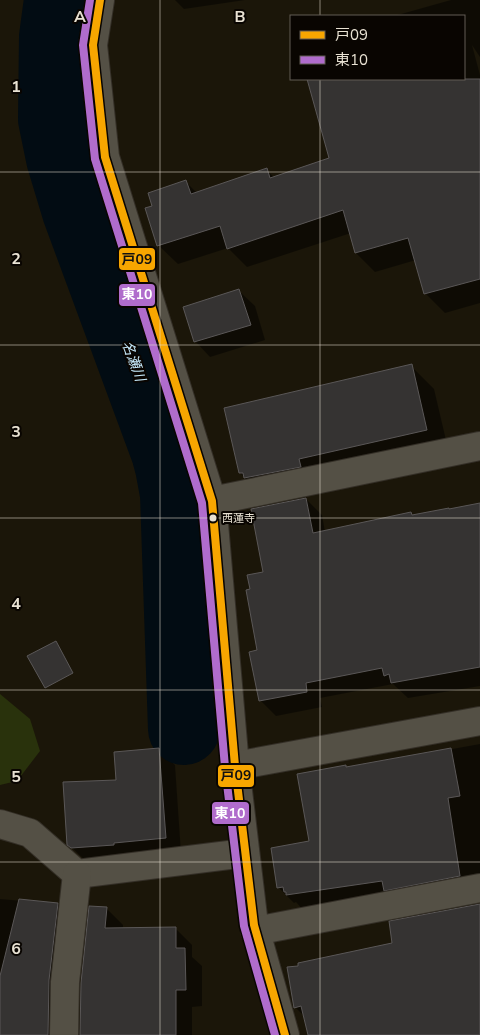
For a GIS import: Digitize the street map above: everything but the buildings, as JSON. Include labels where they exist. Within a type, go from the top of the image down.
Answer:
[{"type":"street","points":[[100,0],[92,45],[105,157],[212,501],[235,766],[255,931],[285,1035]]},
{"type":"street","points":[[212,501],[480,446]]},
{"type":"street","points":[[235,766],[480,721]]},
{"type":"street","points":[[0,824],[30,833],[77,874],[245,853]]},
{"type":"street","points":[[64,1035],[65,982],[77,874]]},
{"type":"street","points":[[255,931],[480,888]]},
{"type":"green space","points":[[0,694],[30,719],[40,751],[17,781],[0,785]]},
{"type":"waterway","name":"名瀬川","points":[[60,0],[55,37],[54,119],[62,158],[78,211],[167,452],[176,494],[184,729]]},
{"type":"transit line","name":"東10","points":[[90,0],[83,45],[95,159],[202,503],[225,767],[244,926],[275,1035]]},
{"type":"transit line","name":"戸09","points":[[100,0],[93,45],[105,157],[212,501],[235,766],[254,925],[285,1035]]},
{"type":"place","name":"西蓮寺","points":[[213,518]]}]
